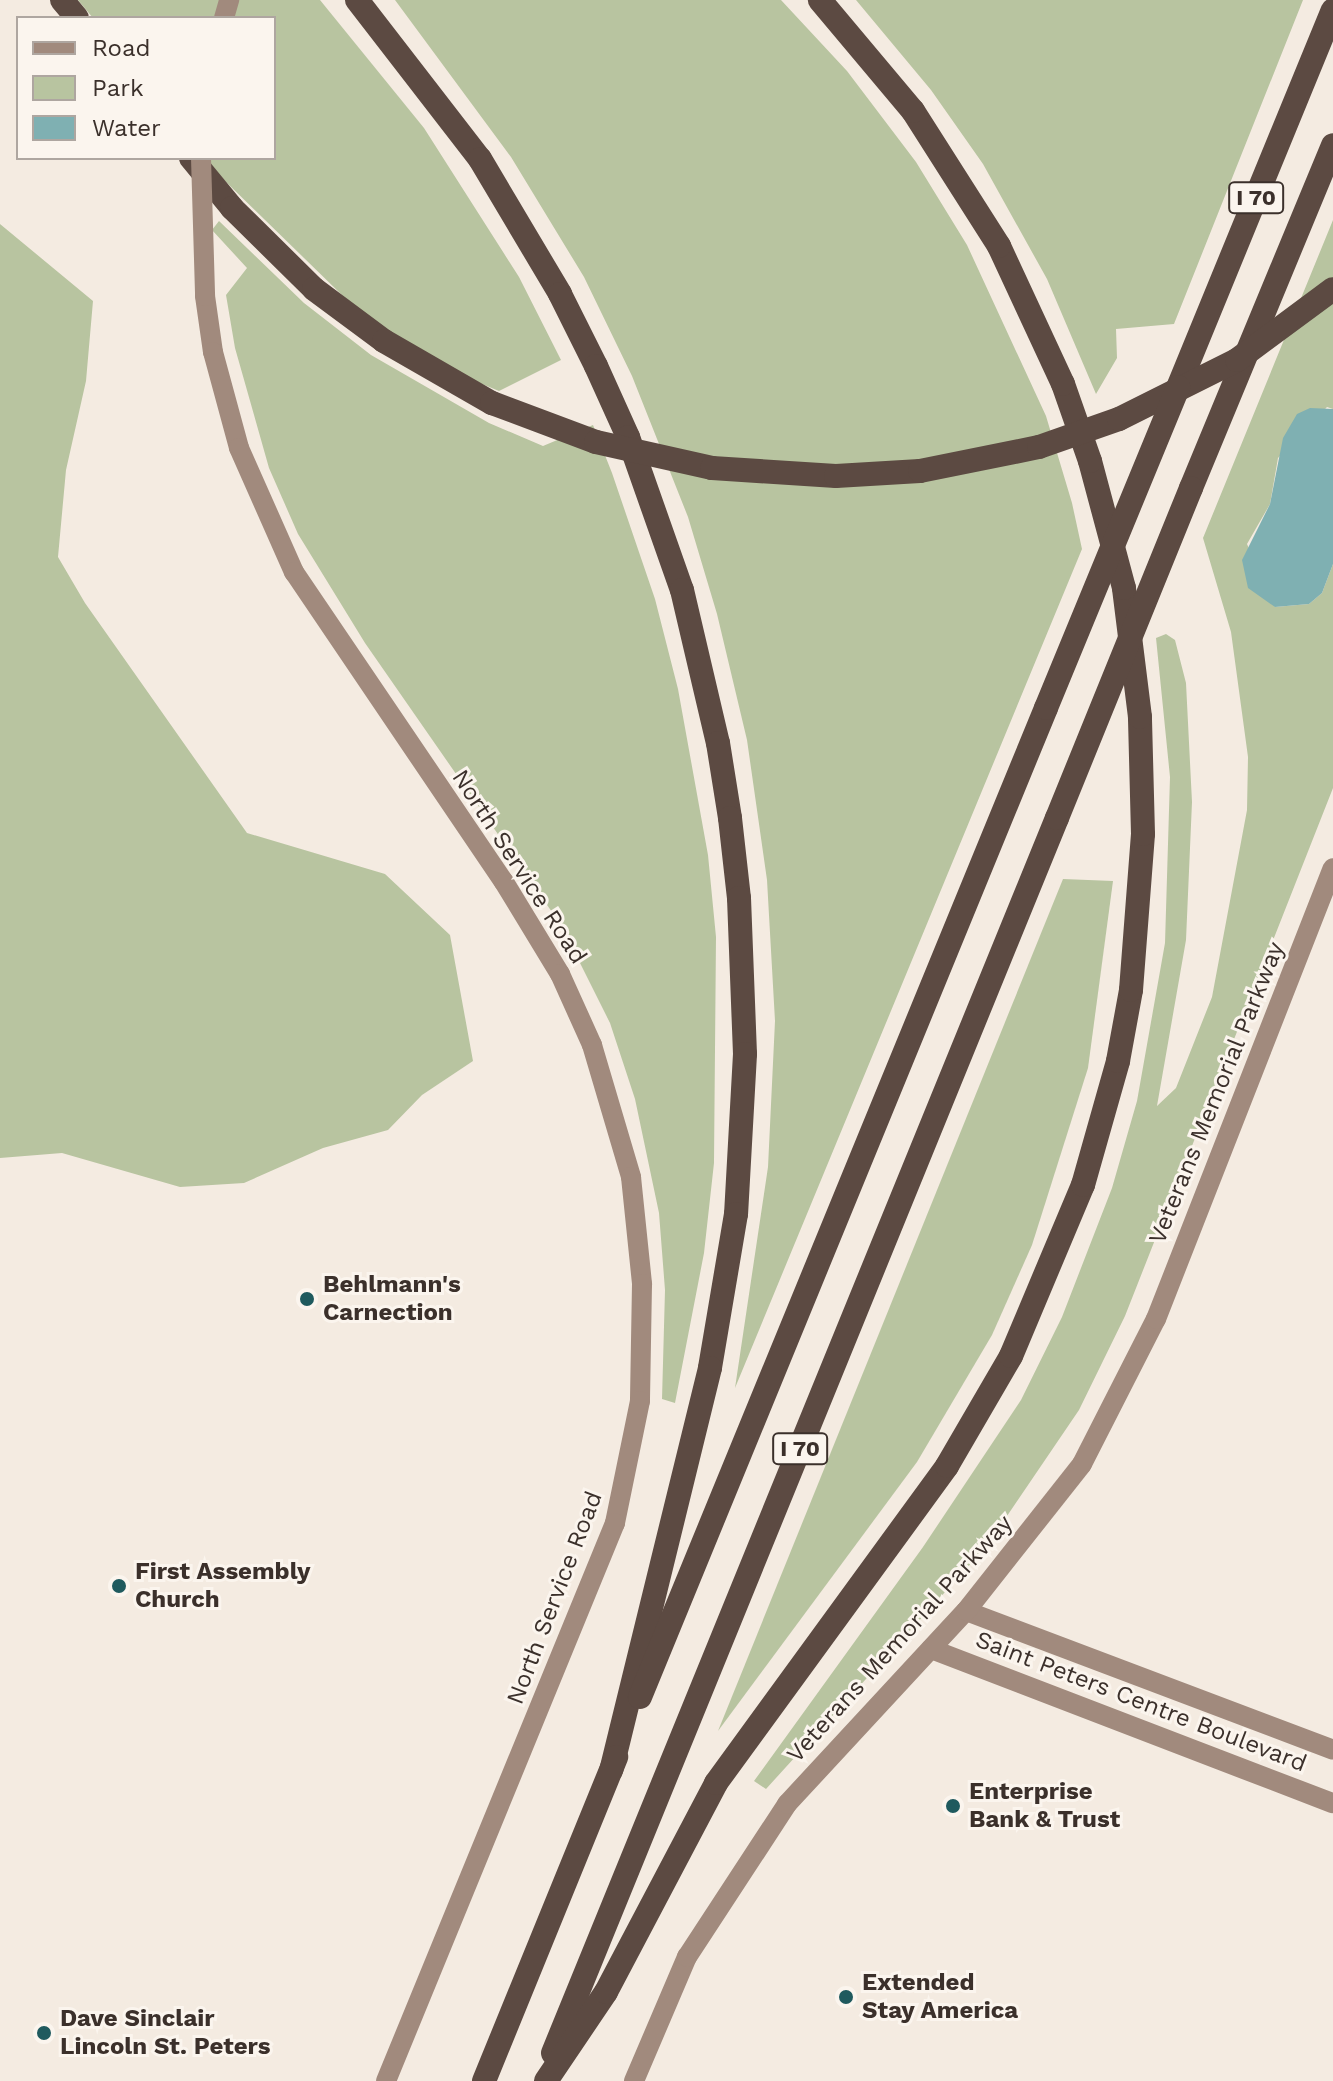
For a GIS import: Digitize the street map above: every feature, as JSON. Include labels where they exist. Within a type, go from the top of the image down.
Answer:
[{"type":"highway","points":[[62,0],[75,16]]},
{"type":"highway","points":[[357,0],[480,159],[560,294],[596,366],[628,437],[682,590],[715,728],[730,818],[744,992],[736,1214],[710,1368],[611,1770]]},
{"type":"highway","points":[[544,2081],[606,1992],[716,1783],[947,1466],[1011,1356],[1083,1185],[1118,1061],[1131,990],[1143,834],[1139,704],[1124,588],[1090,461],[1063,384],[999,246],[913,111],[820,0]]},
{"type":"highway","name":"I 70","points":[[484,2081],[1333,10]]},
{"type":"highway","name":"I 70","points":[[544,2081],[1333,145]]},
{"type":"highway","points":[[193,160],[232,208],[314,289],[384,341],[492,403],[596,442],[712,468],[836,476],[920,471],[1039,447],[1119,419],[1237,360],[1333,289]]},
{"type":"street","name":"North Service Road","points":[[201,160],[205,296],[213,352],[239,448],[294,572],[560,974],[612,1105],[631,1177],[639,1254],[644,1339],[640,1401],[615,1523],[386,2081]]},
{"type":"street","name":"Veterans Memorial Parkway","points":[[634,2081],[687,1957],[728,1888],[787,1804],[966,1611],[1082,1464],[1124,1390],[1333,868]]},
{"type":"street","name":"Saint Peters Centre Boulevard","points":[[966,1611],[1333,1750]]},
{"type":"street","name":"Saint Peters Centre Boulevard","points":[[931,1649],[1333,1803]]},
{"type":"green space","points":[[78,0],[320,0],[424,128],[519,277],[561,360],[499,391],[470,379],[387,330],[344,297],[224,180],[208,160],[276,160],[276,16],[91,16]]},
{"type":"green space","points":[[395,0],[781,0],[847,71],[916,162],[967,245],[1046,416],[1072,503],[1082,549],[735,1388],[768,1167],[775,1021],[767,880],[747,740],[717,614],[688,517],[632,376],[584,277],[511,157]]},
{"type":"green space","points":[[856,0],[1303,0],[1174,324],[1116,329],[1117,358],[1096,394],[1047,279],[983,164],[931,90]]},
{"type":"green space","points":[[1333,220],[1333,409],[1327,407],[1278,458],[1270,504],[1247,544],[1275,607],[1309,604],[1322,593],[1333,564],[1333,788],[1125,1316],[1079,1410],[986,1547],[766,1789],[754,1781],[923,1547],[1021,1400],[1062,1317],[1112,1188],[1137,1101],[1165,943],[1170,777],[1156,638],[1166,634],[1175,640],[1186,683],[1192,802],[1186,940],[1157,1106],[1176,1088],[1212,997],[1247,810],[1248,757],[1231,632],[1203,538]]},
{"type":"green space","points":[[219,221],[304,303],[371,355],[489,423],[543,446],[593,425],[612,473],[655,599],[678,689],[708,855],[716,937],[714,1163],[704,1253],[675,1403],[662,1399],[665,1290],[659,1213],[635,1099],[610,1023],[561,925],[365,643],[298,534],[269,468],[235,348],[226,295],[247,268],[212,230]]},
{"type":"green space","points":[[0,224],[93,301],[86,381],[66,470],[58,557],[85,603],[247,833],[385,874],[450,935],[473,1061],[422,1095],[388,1130],[323,1148],[244,1183],[180,1187],[62,1153],[0,1158]]},
{"type":"green space","points":[[1063,879],[1113,881],[1088,1068],[1032,1245],[992,1335],[917,1462],[718,1731]]},
{"type":"water","points":[[1310,408],[1333,409],[1333,564],[1322,593],[1309,604],[1275,607],[1248,588],[1242,560],[1270,504],[1283,438],[1297,414]]},
{"type":"place","name":"Behlmann's Carnection","points":[[307,1299]]},
{"type":"place","name":"First Assembly Church","points":[[119,1586]]},
{"type":"place","name":"Enterprise Bank & Trust","points":[[953,1806]]},
{"type":"place","name":"Extended Stay America","points":[[846,1997]]},
{"type":"place","name":"Dave Sinclair Lincoln St. Peters","points":[[44,2033]]}]
